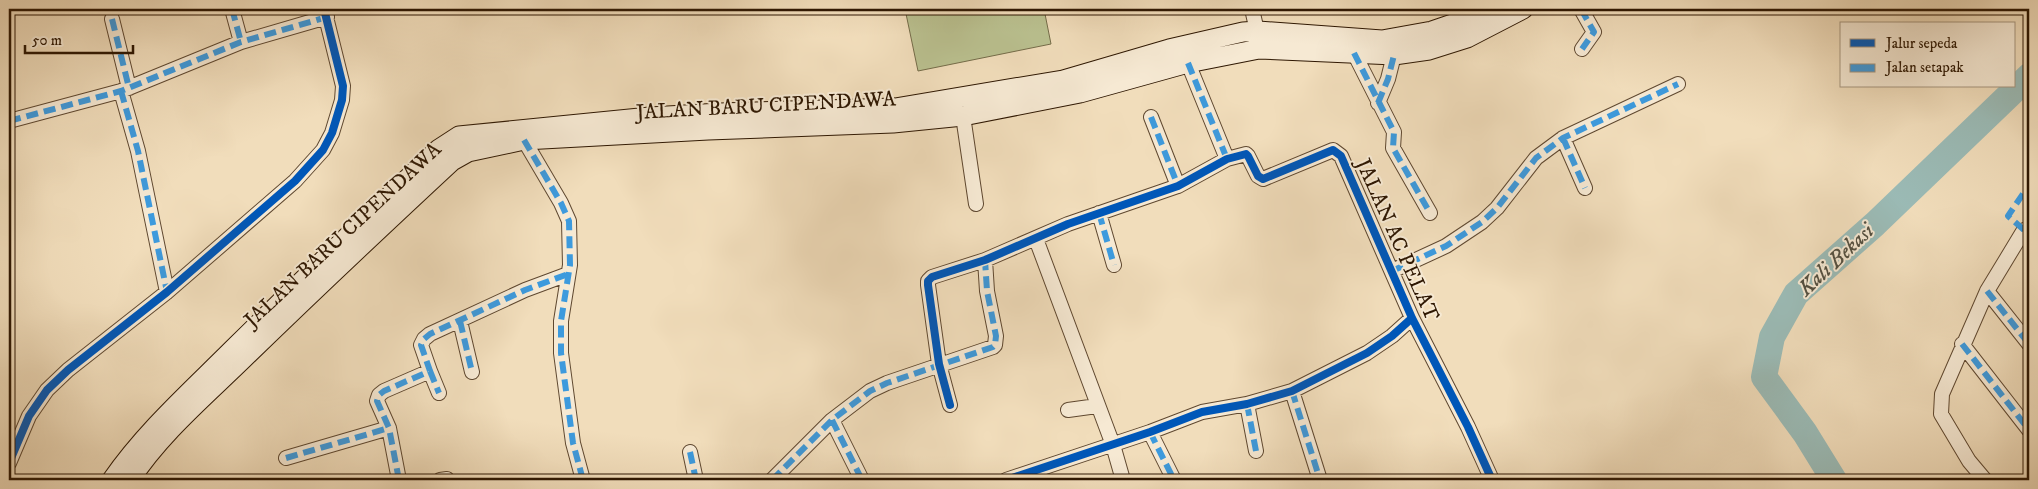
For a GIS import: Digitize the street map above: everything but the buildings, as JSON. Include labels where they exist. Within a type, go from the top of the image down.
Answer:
[{"type":"main road","name":"JALAN BARU CIPENDAWA","points":[[334,260],[452,161],[468,152],[524,140],[718,129],[893,123],[963,116],[1080,93],[1188,63],[1258,40],[1382,40],[1432,31],[1470,18],[1489,9]]},
{"type":"main road","name":"JALAN BARU CIPENDAWA","points":[[112,480],[127,458],[173,419],[334,260],[439,149],[460,136],[720,112],[895,108],[1063,80],[1169,49],[1244,32],[1258,40],[1354,53],[1394,56],[1429,50],[1466,38],[1523,9]]},
{"type":"main road","points":[[978,94],[983,112]]},
{"type":"main road","name":"JALAN BARU CIPENDAWA","points":[[130,480],[173,419]]},
{"type":"street","points":[[232,9],[241,42]]},
{"type":"street","points":[[1252,9],[1258,40]]},
{"type":"street","points":[[1581,9],[1594,32],[1582,49]]},
{"type":"street","points":[[9,121],[125,90],[241,42],[325,13],[343,86],[342,100],[332,134],[323,150],[295,181],[167,292],[68,370],[47,390],[29,416],[9,463]]},
{"type":"street","points":[[112,19],[167,292]]},
{"type":"street","points":[[1354,53],[1394,132],[1393,148],[1430,213]]},
{"type":"street","points":[[1378,103],[1388,79],[1394,56]]},
{"type":"street","points":[[1188,63],[1227,159]]},
{"type":"street","points":[[1392,271],[1446,246],[1482,222],[1496,208],[1536,158],[1563,138],[1678,84]]},
{"type":"street","points":[[963,116],[976,204]]},
{"type":"street","points":[[1151,117],[1178,186]]},
{"type":"street","points":[[1563,138],[1585,188]]},
{"type":"street","points":[[524,140],[561,203],[569,221],[570,266],[561,321],[561,353],[573,443],[583,480]]},
{"type":"street","name":"JALAN AC PELAT","points":[[939,364],[928,281],[932,277],[985,260],[1099,213],[1178,186],[1227,159],[1241,154],[1248,156],[1258,176],[1263,179],[1328,151],[1336,152],[1340,156],[1412,318],[1468,427],[1492,480]]},
{"type":"street","points":[[1099,213],[1114,265]]},
{"type":"street","points":[[1985,480],[1969,461],[1941,414],[1942,394],[1962,344],[1987,291],[2027,232]]},
{"type":"street","points":[[1036,239],[1097,406],[1113,444],[1123,480]]},
{"type":"street","points":[[772,480],[832,420],[870,391],[887,382],[993,348],[996,336],[986,284],[985,260]]},
{"type":"street","points":[[439,394],[421,345],[424,339],[430,334],[525,290],[568,274]]},
{"type":"street","points":[[1987,291],[2029,344]]},
{"type":"street","points":[[1006,480],[1150,432],[1202,412],[1247,404],[1292,391],[1367,353],[1392,336],[1412,318]]},
{"type":"street","points":[[460,321],[472,372]]},
{"type":"street","points":[[1962,344],[2029,430]]},
{"type":"street","points":[[939,364],[950,405]]},
{"type":"street","points":[[399,480],[389,428],[377,401],[379,395],[384,391],[430,371]]},
{"type":"street","points":[[1292,391],[1320,480]]},
{"type":"street","points":[[1247,404],[1256,451]]},
{"type":"street","points":[[1068,410],[1097,406]]},
{"type":"street","points":[[832,420],[862,480]]},
{"type":"street","points":[[286,458],[389,428]]},
{"type":"street","points":[[1150,432],[1174,480]]},
{"type":"street","points":[[690,452],[696,480]]},
{"type":"green space","points":[[905,9],[1044,9],[1051,44],[918,71]]},
{"type":"waterway","name":"Kali Bekasi","points":[[1834,480],[1805,433],[1764,377],[1772,337],[1796,294],[1875,224],[2029,76]]},
{"type":"marked path","points":[[232,9],[241,42]]},
{"type":"marked path","points":[[1581,9],[1594,32],[1582,49]]},
{"type":"marked path","points":[[9,121],[121,91],[241,42],[327,17]]},
{"type":"marked path","points":[[112,19],[129,88]]},
{"type":"marked path","points":[[1354,53],[1394,132],[1393,148],[1430,213]]},
{"type":"marked path","points":[[1378,103],[1388,79],[1394,55]]},
{"type":"marked path","points":[[1188,63],[1227,159]]},
{"type":"marked path","points":[[1392,271],[1446,246],[1482,222],[1497,208],[1536,158],[1563,138],[1678,84]]},
{"type":"marked path","points":[[121,91],[138,151],[167,292]]},
{"type":"marked path","points":[[1151,117],[1178,186]]},
{"type":"marked path","points":[[1563,138],[1585,188]]},
{"type":"marked path","points":[[524,140],[561,203],[569,221],[570,265],[561,321],[561,353],[573,443],[583,480]]},
{"type":"marked path","points":[[2024,230],[2008,216],[2029,185]]},
{"type":"marked path","points":[[1099,213],[1114,265]]},
{"type":"marked path","points":[[772,480],[832,420],[870,391],[887,383],[995,345],[996,336],[987,291],[985,260]]},
{"type":"marked path","points":[[399,480],[389,428],[377,401],[379,395],[384,391],[430,371],[421,345],[424,339],[430,334],[525,290],[568,274]]},
{"type":"marked path","points":[[1987,291],[2029,344]]},
{"type":"marked path","points":[[460,321],[472,372]]},
{"type":"marked path","points":[[1962,344],[2029,430]]},
{"type":"marked path","points":[[430,371],[439,393]]},
{"type":"marked path","points":[[1292,391],[1320,480]]},
{"type":"marked path","points":[[1247,404],[1256,451]]},
{"type":"marked path","points":[[832,420],[862,480]]},
{"type":"marked path","points":[[286,458],[389,428]]},
{"type":"marked path","points":[[1150,432],[1174,480]]},
{"type":"marked path","points":[[690,452],[696,480]]},
{"type":"marked path","points":[[440,480],[447,479]]},
{"type":"cycle path","points":[[9,463],[29,416],[47,390],[68,370],[167,292],[295,181],[323,150],[332,133],[342,100],[343,86],[324,9]]},
{"type":"cycle path","points":[[950,405],[939,364],[928,285],[928,281],[932,277],[985,260],[1068,224],[1178,186],[1227,159],[1246,154],[1258,176],[1263,179],[1333,150],[1341,156],[1412,318],[1468,427],[1492,480]]},
{"type":"cycle path","points":[[1006,480],[1150,432],[1202,412],[1247,404],[1292,391],[1367,353],[1392,336],[1412,318]]}]
